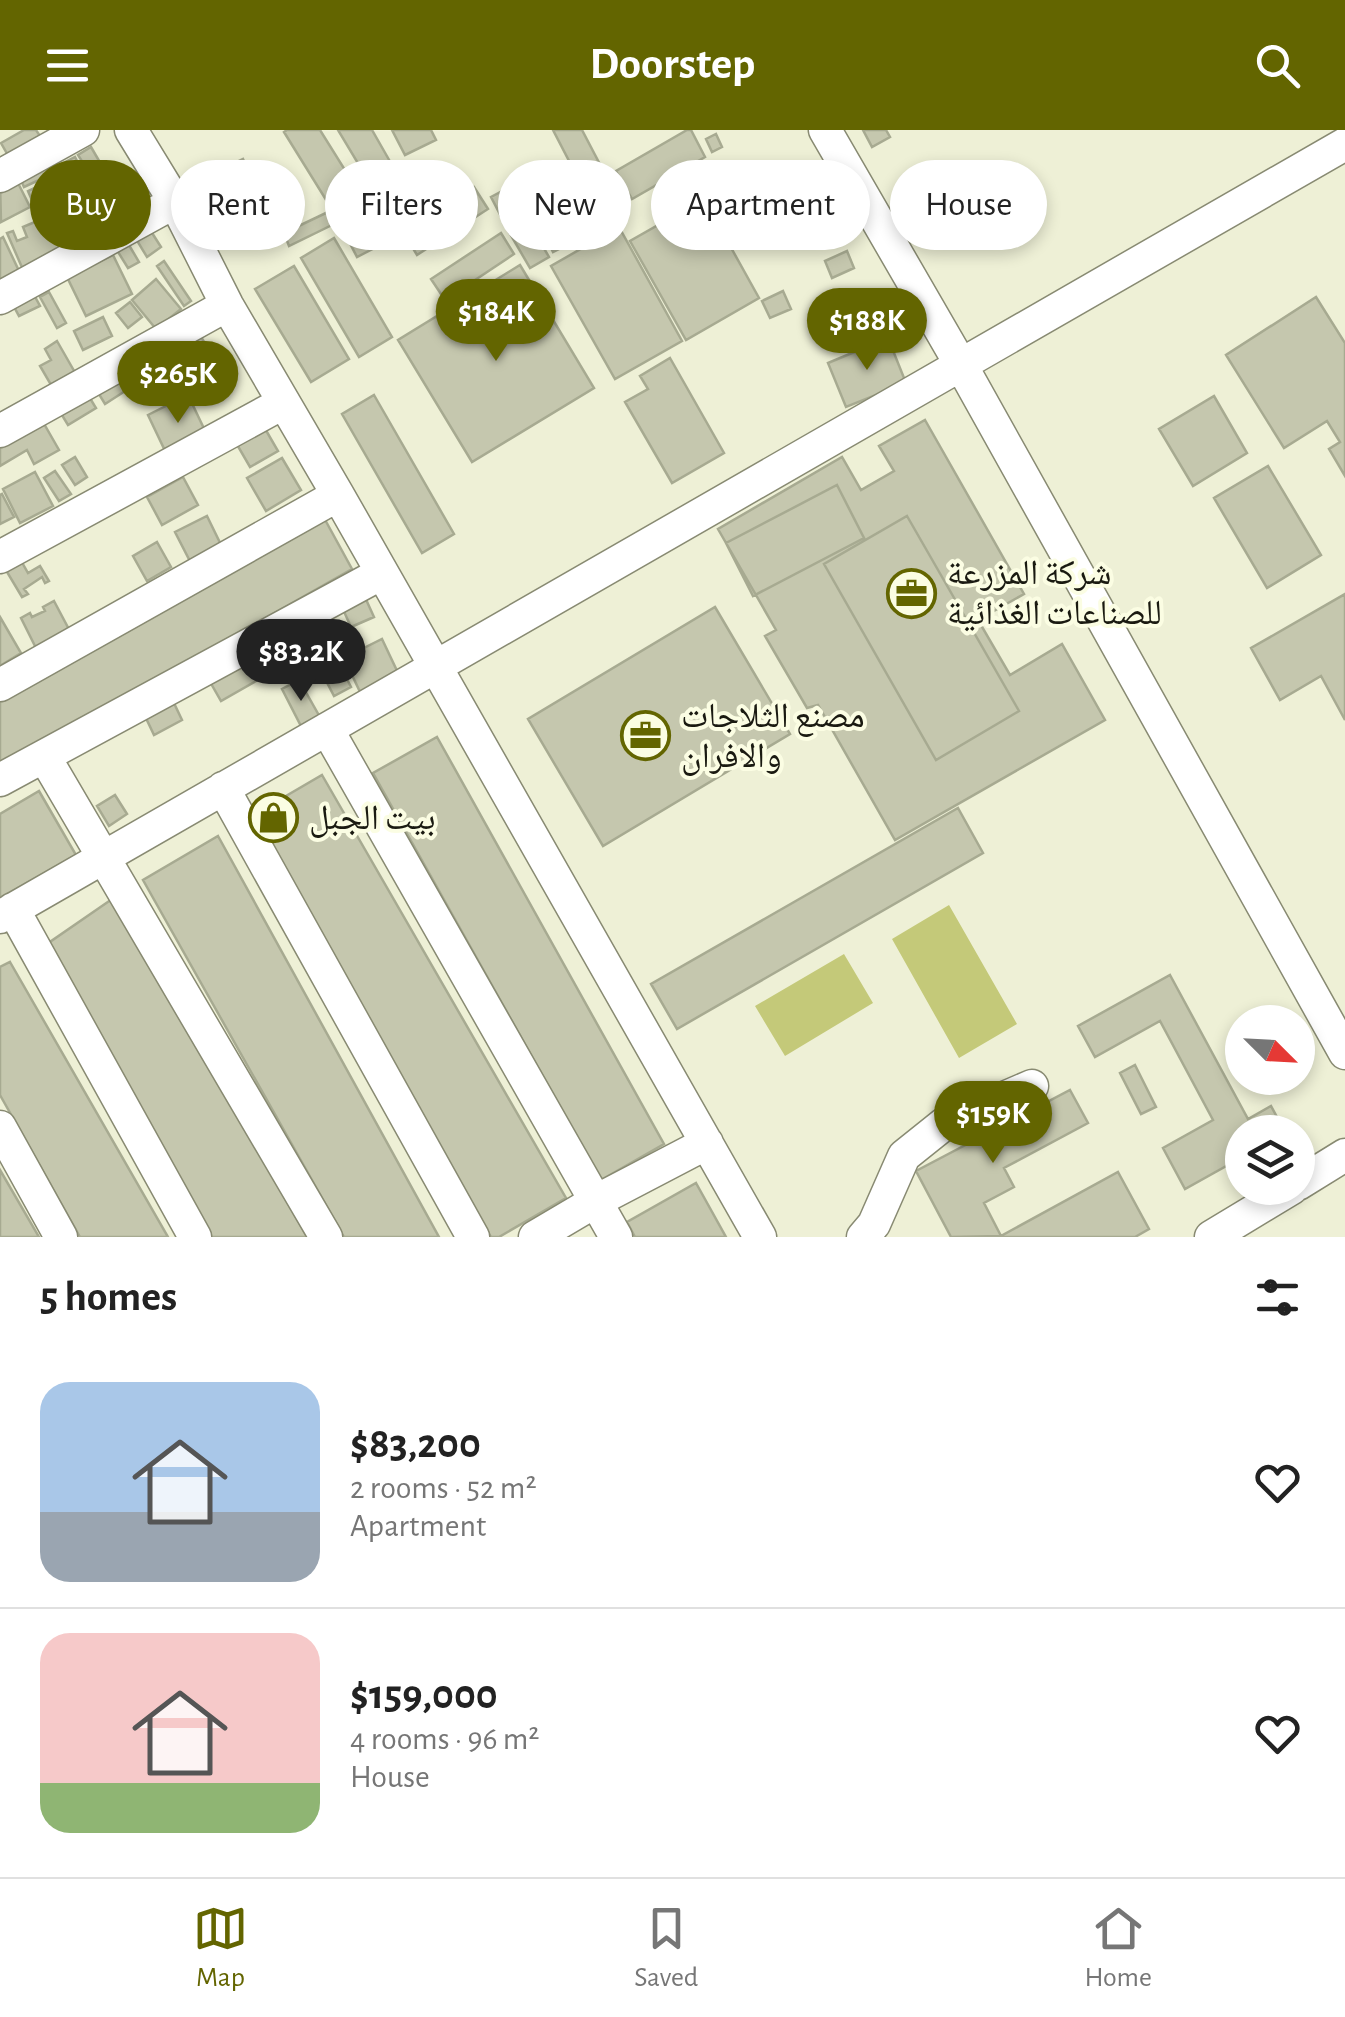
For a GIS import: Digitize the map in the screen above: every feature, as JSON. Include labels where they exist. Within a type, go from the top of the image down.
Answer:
[{"type":"street","points":[[0,176],[82,130]]},
{"type":"street","points":[[130,130],[171,196]]},
{"type":"street","points":[[825,130],[961,365],[1345,1053]]},
{"type":"street","points":[[195,1237],[6,913],[1345,144]]},
{"type":"street","points":[[0,298],[171,204]]},
{"type":"street","points":[[199,250],[227,305],[760,1237]]},
{"type":"street","points":[[0,431],[227,305]]},
{"type":"street","points":[[0,557],[283,403]]},
{"type":"street","points":[[0,685],[338,495]]},
{"type":"street","points":[[0,780],[382,574]]},
{"type":"street","points":[[327,729],[616,1237]]},
{"type":"street","points":[[44,756],[326,1237]]},
{"type":"street","points":[[224,788],[474,1237]]},
{"type":"street","points":[[862,1237],[874,1224],[904,1156],[944,1124],[1032,1086]]},
{"type":"street","points":[[0,1128],[61,1237]]},
{"type":"street","points":[[535,1237],[596,1200],[707,1143]]},
{"type":"street","points":[[1315,1174],[1345,1155]]},
{"type":"street","points":[[1211,1237],[1264,1205]]},
{"type":"green space","points":[[949,905],[1017,1024],[959,1058],[892,939]]},
{"type":"green space","points":[[844,954],[873,1003],[785,1056],[755,1006]]},
{"type":"building","points":[[24,130],[36,130],[42,139],[9,157],[1,143]]},
{"type":"building","points":[[320,130],[339,160],[325,160],[325,198],[305,160],[284,132]]},
{"type":"building","points":[[338,130],[372,130],[389,160],[356,160]]},
{"type":"building","points":[[392,130],[431,130],[436,140],[405,155]]},
{"type":"building","points":[[553,130],[582,130],[598,160],[569,160]]},
{"type":"building","points":[[687,130],[691,130],[705,157],[651,160],[651,188],[632,199],[631,162]]},
{"type":"building","points":[[863,130],[886,130],[890,137],[872,147]]},
{"type":"building","points":[[716,134],[722,147],[712,152],[706,139]]},
{"type":"building","points":[[91,147],[99,160],[81,160],[78,155]]},
{"type":"building","points":[[30,165],[30,184],[24,187],[17,171]]},
{"type":"building","points":[[14,175],[30,207],[1,222],[0,182]]},
{"type":"building","points":[[478,193],[488,209],[478,215]]},
{"type":"building","points":[[325,213],[325,228],[305,238],[305,223]]},
{"type":"building","points":[[30,224],[30,250],[74,250],[24,272],[7,233],[13,231],[17,241],[27,237],[23,227]]},
{"type":"building","points":[[651,229],[651,250],[732,250],[759,298],[686,340],[631,240]]},
{"type":"building","points":[[151,231],[161,247],[147,257],[143,250],[151,250]]},
{"type":"building","points":[[498,235],[498,250],[512,250],[514,254],[445,300],[431,279]]},
{"type":"building","points":[[3,237],[19,271],[0,281],[0,239]]},
{"type":"building","points":[[325,243],[325,250],[341,250],[392,337],[359,357],[301,258]]},
{"type":"building","points":[[631,249],[682,341],[615,379],[551,266],[579,250]]},
{"type":"building","points":[[117,250],[132,250],[139,262],[128,268]]},
{"type":"building","points":[[520,250],[545,250],[549,257],[530,268]]},
{"type":"building","points":[[847,251],[854,268],[832,278],[825,261]]},
{"type":"building","points":[[113,255],[132,294],[86,316],[67,277]]},
{"type":"building","points":[[164,261],[191,301],[184,306],[157,266]]},
{"type":"building","points":[[520,265],[594,388],[472,462],[398,340]]},
{"type":"building","points":[[294,266],[349,359],[311,382],[255,289]]},
{"type":"building","points":[[156,279],[181,309],[156,329],[132,300]]},
{"type":"building","points":[[783,291],[791,309],[770,318],[762,301]]},
{"type":"building","points":[[49,292],[66,323],[57,328],[40,297]]},
{"type":"building","points":[[33,293],[40,306],[19,316],[12,303]]},
{"type":"building","points":[[1316,297],[1345,343],[1345,476],[1329,449],[1340,442],[1327,421],[1284,448],[1226,355]]},
{"type":"building","points":[[130,302],[142,317],[128,328],[116,313]]},
{"type":"building","points":[[864,305],[876,332],[834,350],[822,324]]},
{"type":"building","points":[[103,317],[112,336],[83,350],[74,331]]},
{"type":"building","points":[[195,327],[209,350],[185,365],[171,342]]},
{"type":"building","points":[[888,338],[906,383],[846,407],[828,363]]},
{"type":"building","points":[[57,341],[77,376],[54,390],[40,366],[51,360],[45,349]]},
{"type":"building","points":[[167,345],[178,364],[144,383],[134,365]]},
{"type":"building","points":[[670,358],[724,453],[672,483],[625,402],[648,389],[640,376]]},
{"type":"building","points":[[122,369],[133,386],[105,404],[94,386]]},
{"type":"building","points":[[85,390],[96,408],[68,425],[57,407]]},
{"type":"building","points":[[188,395],[208,437],[168,457],[148,415]]},
{"type":"building","points":[[374,395],[454,534],[422,553],[342,414]]},
{"type":"building","points":[[1214,396],[1247,453],[1193,486],[1159,429]]},
{"type":"building","points":[[39,415],[59,450],[34,464],[27,450],[0,466],[0,437]]},
{"type":"building","points":[[260,420],[278,451],[250,467],[232,436]]},
{"type":"building","points":[[925,420],[1024,594],[978,620],[1010,675],[1062,644],[1105,720],[895,840],[818,705],[807,708],[765,636],[776,630],[718,529],[842,457],[861,490],[894,471],[879,446]]},
{"type":"building","points":[[75,457],[87,477],[75,485],[62,465]]},
{"type":"building","points":[[282,458],[301,490],[266,511],[247,478]]},
{"type":"building","points":[[1268,466],[1321,555],[1267,588],[1214,498]]},
{"type":"building","points":[[55,471],[71,494],[59,501],[44,478]]},
{"type":"building","points":[[35,472],[53,506],[20,523],[3,489]]},
{"type":"building","points":[[183,477],[198,505],[162,525],[147,497]]},
{"type":"building","points":[[837,485],[864,538],[753,596],[726,543]]},
{"type":"building","points":[[0,495],[14,517],[0,524]]},
{"type":"building","points":[[207,516],[224,551],[193,567],[175,532]]},
{"type":"building","points":[[323,516],[352,569],[0,769],[0,700]]},
{"type":"building","points":[[907,516],[1019,711],[936,760],[824,564]]},
{"type":"building","points":[[157,542],[171,567],[147,581],[133,556]]},
{"type":"building","points":[[19,557],[28,573],[40,566],[49,581],[45,583],[42,577],[24,589],[28,594],[22,597],[4,567]]},
{"type":"building","points":[[1345,594],[1345,720],[1321,676],[1280,700],[1251,648]]},
{"type":"building","points":[[364,595],[374,617],[351,627],[341,605]]},
{"type":"building","points":[[54,601],[73,637],[39,654],[21,618],[45,611],[43,607]]},
{"type":"building","points":[[715,607],[790,734],[603,846],[528,719]]},
{"type":"building","points":[[0,617],[21,653],[0,666]]},
{"type":"building","points":[[382,639],[399,675],[361,694],[344,658]]},
{"type":"building","points":[[287,640],[294,658],[268,671],[259,653]]},
{"type":"building","points":[[336,658],[351,687],[334,696],[319,667]]},
{"type":"building","points":[[245,660],[256,681],[221,701],[209,680]]},
{"type":"building","points":[[299,680],[321,719],[302,728],[282,689]]},
{"type":"building","points":[[173,701],[182,720],[154,735],[145,716]]},
{"type":"building","points":[[437,737],[664,1144],[601,1180],[373,773]]},
{"type":"building","points":[[322,775],[566,1198],[499,1237],[491,1237],[250,817]]},
{"type":"building","points":[[39,791],[76,855],[0,898],[0,814]]},
{"type":"building","points":[[115,795],[127,814],[109,826],[97,806]]},
{"type":"building","points":[[958,808],[983,853],[677,1029],[651,984]]},
{"type":"building","points":[[218,836],[439,1237],[344,1237],[143,880]]},
{"type":"building","points":[[115,897],[307,1237],[211,1237],[47,944]]},
{"type":"building","points":[[10,962],[168,1237],[80,1237],[0,1095],[0,967]]},
{"type":"building","points":[[1170,975],[1225,1077],[1225,1095],[1235,1095],[1246,1115],[1225,1115],[1225,1167],[1185,1189],[1163,1148],[1213,1120],[1160,1021],[1095,1057],[1078,1026]]},
{"type":"building","points":[[1135,1065],[1156,1107],[1141,1114],[1120,1073]]},
{"type":"building","points":[[1070,1090],[1088,1123],[1004,1168],[1014,1187],[984,1203],[1001,1236],[951,1237],[916,1171]]},
{"type":"building","points":[[1271,1106],[1276,1115],[1255,1115]]},
{"type":"building","points":[[0,1170],[39,1237],[0,1237]]},
{"type":"building","points":[[1118,1172],[1149,1229],[1135,1237],[999,1237]]},
{"type":"building","points":[[696,1183],[726,1237],[635,1237],[627,1222]]},
{"type":"place","name":"شركة المزرعة للصناعات الغذائية","points":[[912,593]]},
{"type":"place","name":"مصنع الثلاجات والافران","points":[[646,736]]},
{"type":"place","name":"بيت الجبل","points":[[274,818]]}]
